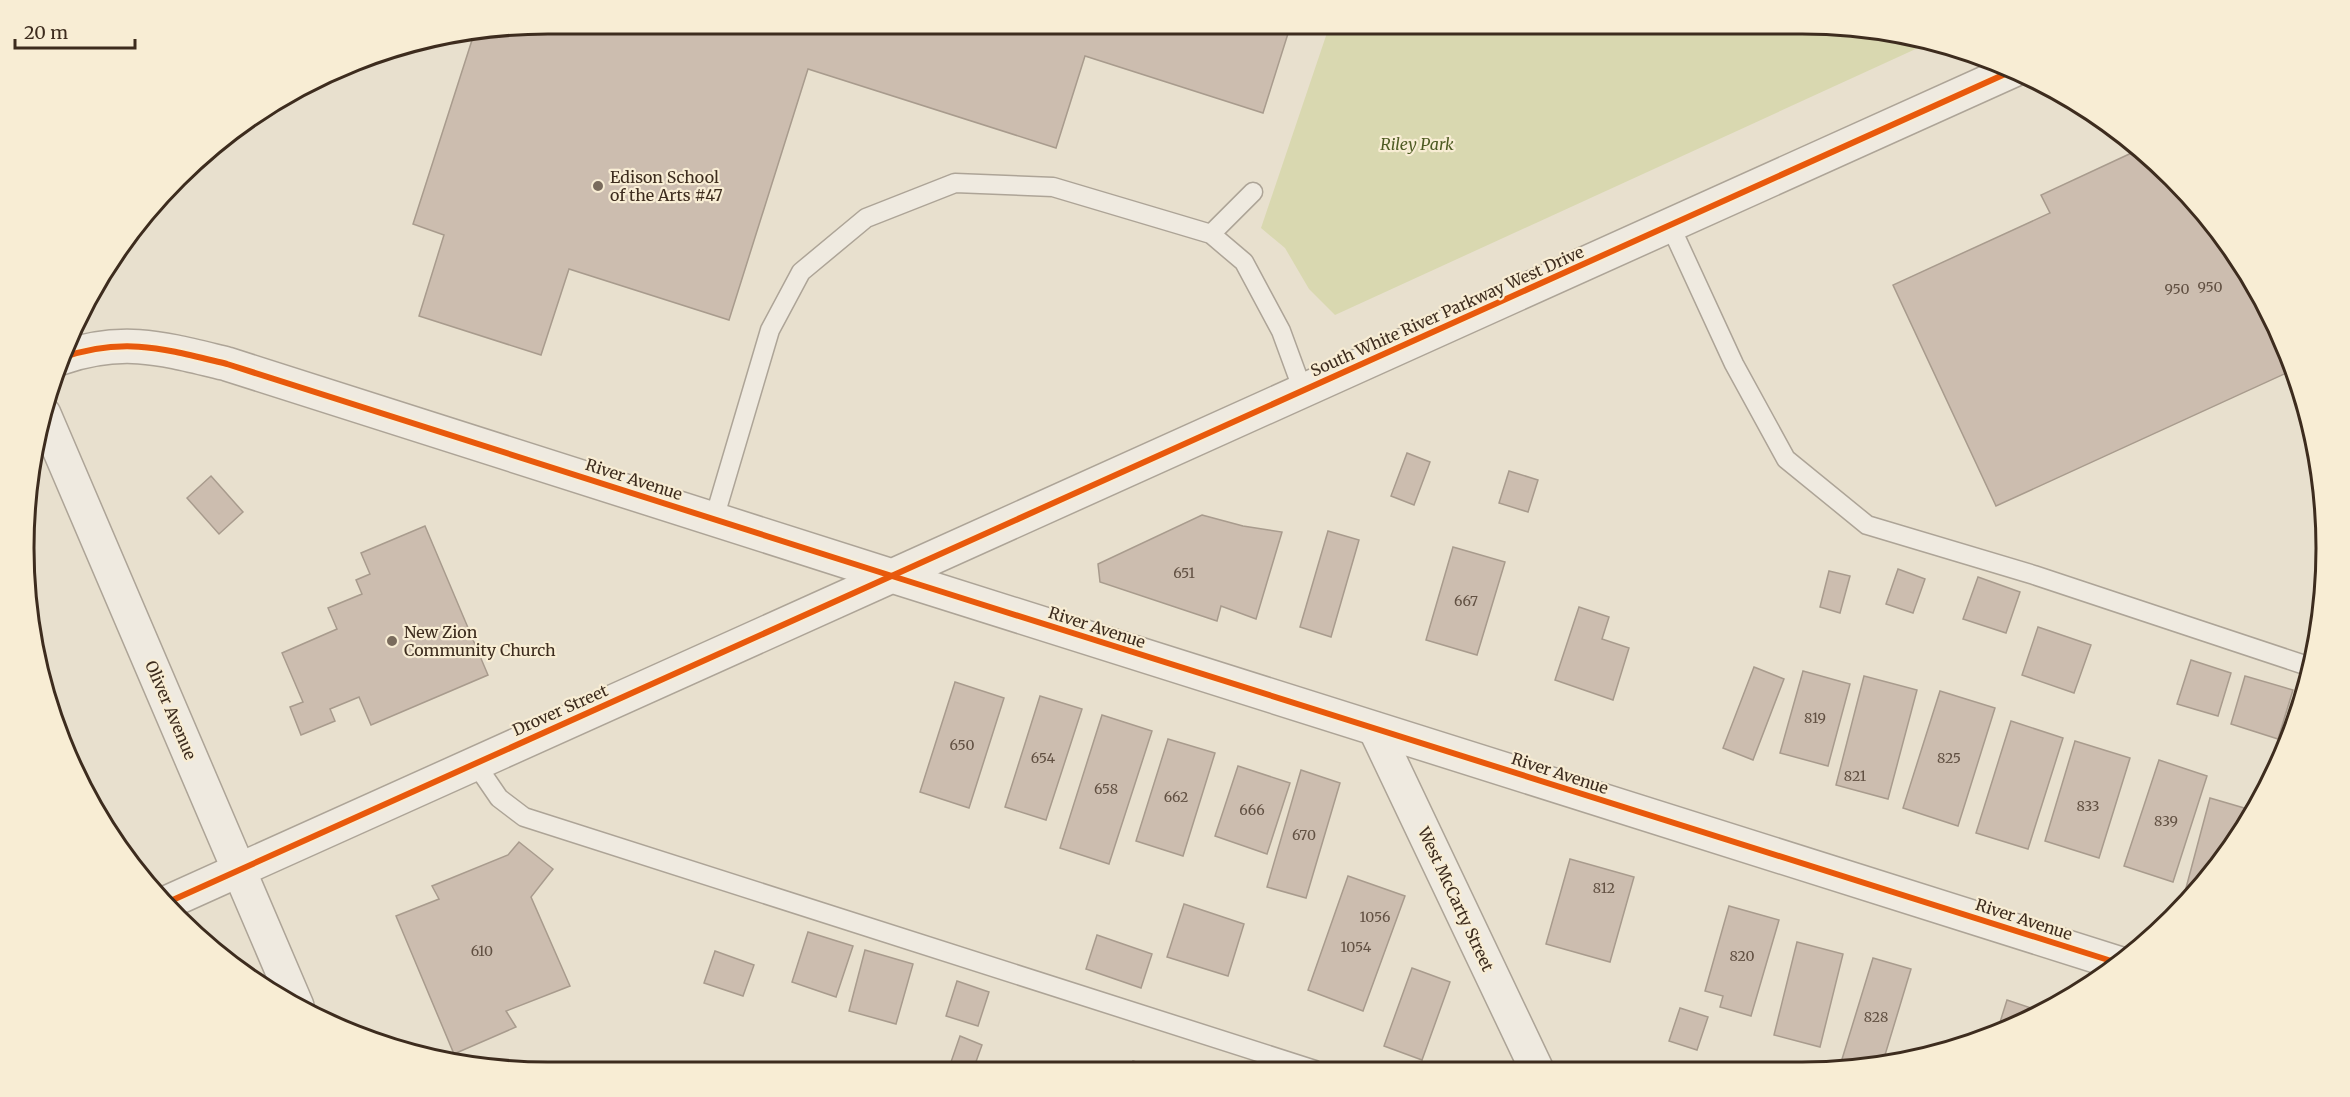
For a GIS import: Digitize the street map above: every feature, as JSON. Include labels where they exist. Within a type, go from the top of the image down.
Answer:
[{"type":"street","name":"South White River Parkway West Drive","points":[[892,576],[2002,76]]},
{"type":"street","name":"River Avenue","points":[[73,354],[105,346],[127,345],[157,347],[227,364],[2109,960]]},
{"type":"street","name":"Oliver Avenue","points":[[49,426],[292,995]]},
{"type":"street","name":"Drover Street","points":[[173,899],[892,576]]},
{"type":"street","name":"West McCarty Street","points":[[1375,729],[1533,1062]]},
{"type":"lane","points":[[714,519],[770,330],[801,272],[866,219],[955,183],[1053,186],[1211,234],[1244,262],[1281,331],[1303,391]]},
{"type":"lane","points":[[1211,234],[1253,192]]},
{"type":"lane","points":[[1670,225],[1734,364],[1786,459],[1867,525],[2034,575],[2302,664]]},
{"type":"lane","points":[[475,763],[499,798],[524,817],[1290,1062]]},
{"type":"green space","name":"Riley Park","points":[[1327,34],[1802,34],[1869,39],[1918,48],[1335,315],[1309,289],[1285,248],[1261,228]]},
{"type":"building","name":"Edison School of the Arts #47","points":[[548,34],[1288,34],[1263,113],[1085,56],[1056,148],[808,69],[729,320],[569,269],[541,355],[419,316],[444,235],[413,224],[472,40]]},
{"type":"building","points":[[2130,154],[2165,185],[2188,210],[2229,263],[2262,321],[2284,374],[1996,506],[1893,285],[2050,213],[2041,195]]},
{"type":"building","points":[[1407,453],[1430,462],[1414,505],[1391,496]]},
{"type":"building","points":[[1509,471],[1538,480],[1528,512],[1499,503]]},
{"type":"building","points":[[211,476],[243,512],[219,534],[187,498]]},
{"type":"building","points":[[1202,515],[1243,526],[1282,532],[1256,619],[1221,606],[1217,621],[1100,582],[1098,564]]},
{"type":"building","name":"New Zion Community Church","points":[[425,526],[488,675],[371,725],[359,697],[330,709],[335,721],[301,735],[290,707],[303,702],[282,653],[337,629],[328,608],[362,594],[356,580],[370,574],[361,553]]},
{"type":"building","points":[[1328,531],[1359,540],[1331,637],[1300,627]]},
{"type":"building","points":[[1453,547],[1505,562],[1477,655],[1426,640]]},
{"type":"building","points":[[1898,569],[1925,579],[1913,613],[1886,604]]},
{"type":"building","points":[[1829,571],[1850,576],[1840,613],[1820,607]]},
{"type":"building","points":[[1978,577],[2020,592],[2006,633],[1963,619]]},
{"type":"building","points":[[1579,607],[1609,617],[1602,639],[1629,648],[1613,700],[1555,680]]},
{"type":"building","points":[[2038,627],[2091,645],[2074,693],[2022,675]]},
{"type":"building","points":[[2191,660],[2231,673],[2218,716],[2177,704]]},
{"type":"building","points":[[1754,667],[1784,679],[1753,760],[1723,748]]},
{"type":"building","points":[[1803,671],[1850,684],[1828,766],[1780,753]]},
{"type":"building","points":[[1864,676],[1917,690],[1888,799],[1836,785]]},
{"type":"building","points":[[2245,676],[2293,690],[2278,739],[2231,724]]},
{"type":"building","points":[[955,682],[1004,698],[969,808],[920,792]]},
{"type":"building","points":[[1940,691],[1995,708],[1958,826],[1903,808]]},
{"type":"building","points":[[1040,696],[1082,709],[1046,820],[1005,807]]},
{"type":"building","points":[[1102,715],[1152,731],[1109,864],[1060,848]]},
{"type":"building","points":[[2011,721],[2063,738],[2028,849],[1976,833]]},
{"type":"building","points":[[1168,739],[1215,753],[1183,856],[1136,841]]},
{"type":"building","points":[[2075,741],[2130,758],[2099,858],[2045,841]]},
{"type":"building","points":[[2159,760],[2207,776],[2173,882],[2124,866]]},
{"type":"building","points":[[1238,766],[1290,783],[1267,854],[1215,836]]},
{"type":"building","points":[[1301,770],[1340,783],[1306,898],[1267,887]]},
{"type":"building","points":[[2210,798],[2245,808],[2229,834],[2186,890]]},
{"type":"building","points":[[519,842],[553,869],[531,897],[570,986],[506,1011],[516,1027],[454,1054],[396,916],[439,899],[432,886],[508,855]]},
{"type":"building","points":[[1570,859],[1634,877],[1610,962],[1546,944]]},
{"type":"building","points":[[1348,876],[1405,896],[1363,1011],[1308,990]]},
{"type":"building","points":[[1184,904],[1244,924],[1228,976],[1167,957]]},
{"type":"building","points":[[1729,906],[1779,920],[1751,1016],[1720,1007],[1723,996],[1705,991]]},
{"type":"building","points":[[808,932],[853,946],[836,997],[792,982]]},
{"type":"building","points":[[1097,935],[1152,954],[1141,988],[1086,969]]},
{"type":"building","points":[[1797,942],[1843,954],[1820,1047],[1774,1035]]},
{"type":"building","points":[[865,950],[913,964],[896,1024],[849,1011]]},
{"type":"building","points":[[715,951],[754,965],[743,996],[704,983]]},
{"type":"building","points":[[1873,958],[1911,969],[1885,1056],[1842,1060]]},
{"type":"building","points":[[1412,968],[1450,982],[1422,1060],[1384,1046]]},
{"type":"building","points":[[957,981],[989,992],[978,1026],[946,1016]]},
{"type":"building","points":[[2007,1000],[2031,1008],[2029,1009],[2000,1022]]},
{"type":"building","points":[[1680,1008],[1708,1017],[1697,1050],[1669,1041]]},
{"type":"building","points":[[960,1036],[982,1045],[976,1062],[951,1062]]},
{"type":"cycle path","points":[[174,900],[2002,76]]},
{"type":"cycle path","points":[[73,354],[105,348],[144,347],[227,364],[2109,960]]},
{"type":"place","name":"Edison School of the Arts #47","points":[[598,186]]},
{"type":"place","name":"New Zion Community Church","points":[[392,641]]}]
